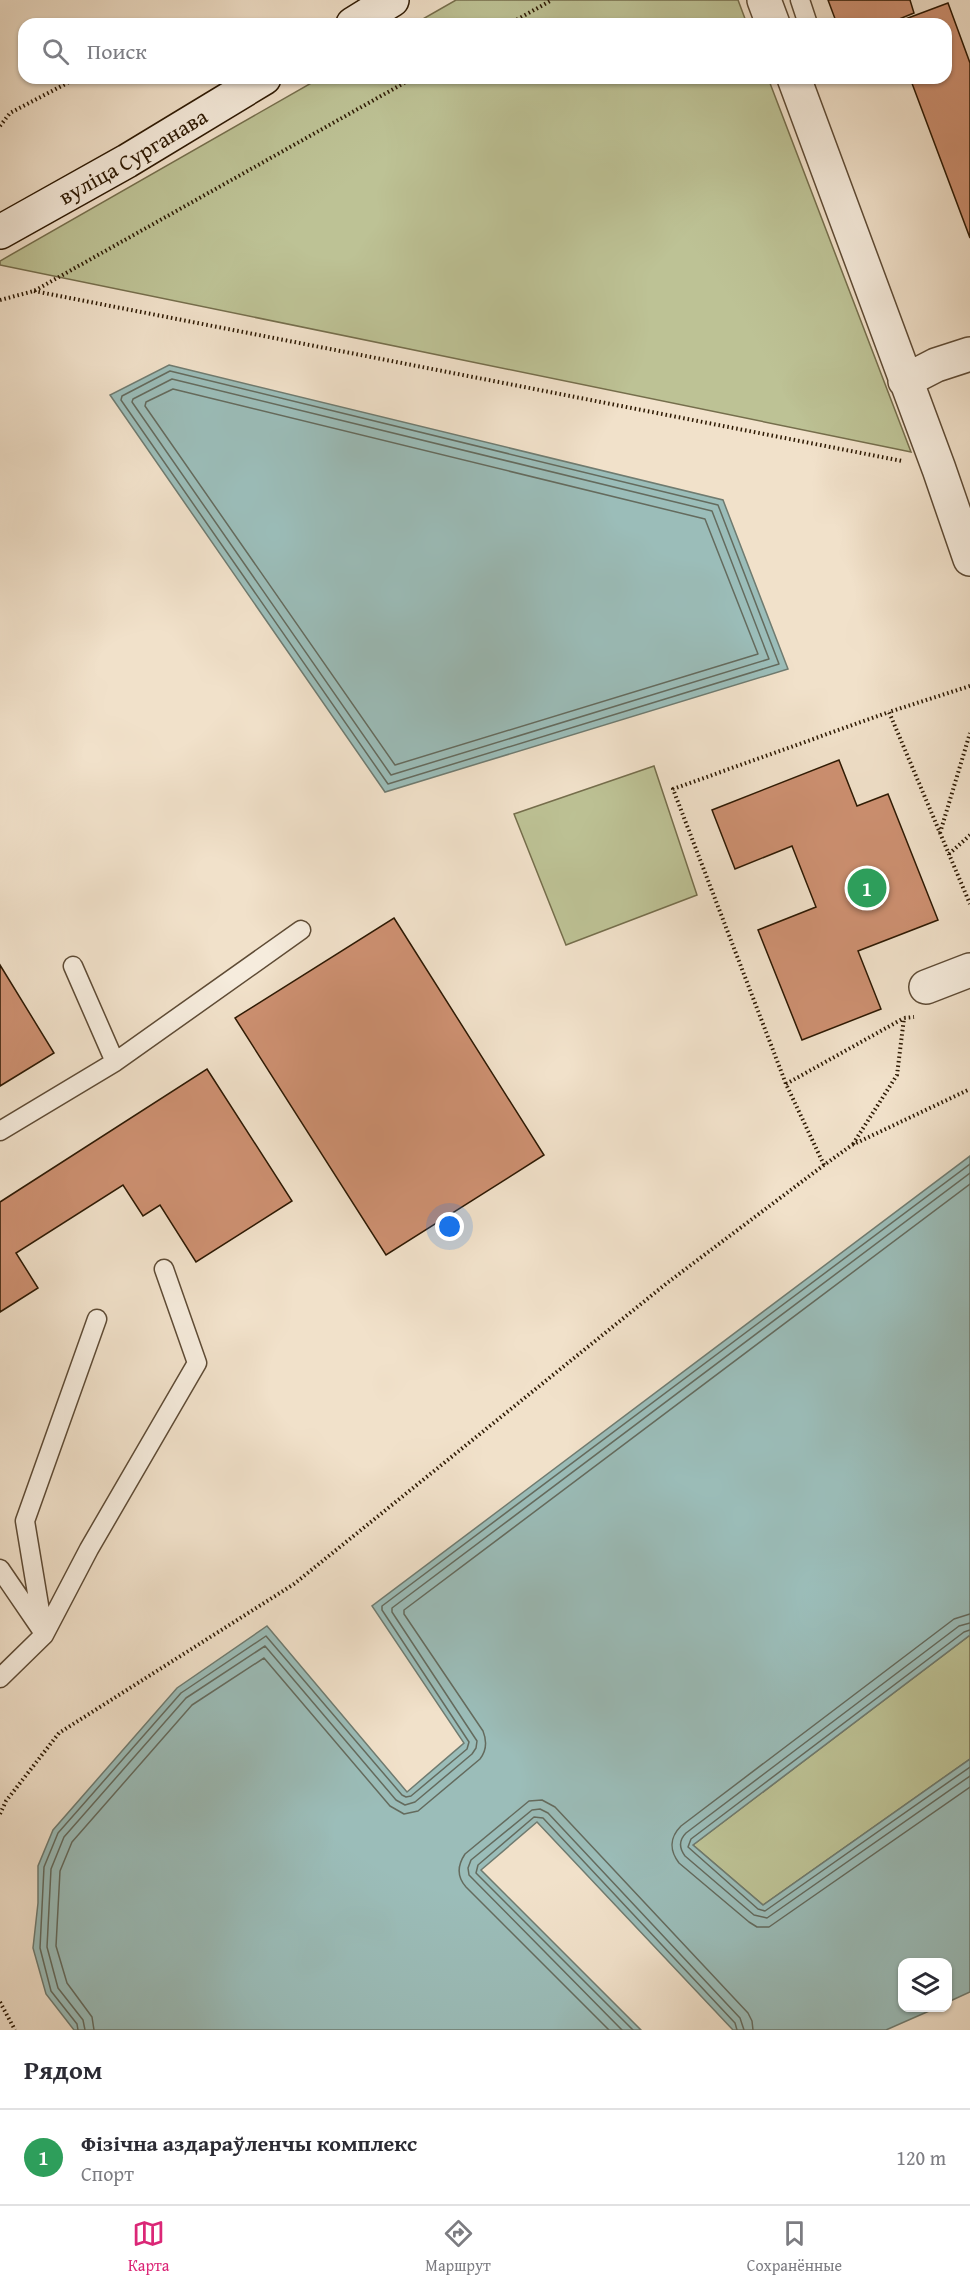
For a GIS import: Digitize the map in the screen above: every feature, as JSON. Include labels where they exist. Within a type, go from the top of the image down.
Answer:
[{"type":"street","points":[[363,18],[392,0]]},
{"type":"street","points":[[764,0],[771,18]]},
{"type":"street","name":"вуліца Сурганава","points":[[0,232],[127,162],[254,84]]},
{"type":"street","points":[[796,84],[939,469],[970,559]]},
{"type":"street","points":[[905,381],[936,365],[970,354]]},
{"type":"street","points":[[921,1002],[970,970]]},
{"type":"lane","points":[[800,0],[806,18]]},
{"type":"lane","points":[[0,1131],[116,1062],[301,930]]},
{"type":"lane","points":[[73,966],[116,1062]]},
{"type":"lane","points":[[0,1678],[44,1635],[89,1549],[197,1363],[164,1269]]},
{"type":"lane","points":[[44,1635],[25,1521],[97,1319]]},
{"type":"lane","points":[[0,1569],[44,1635]]},
{"type":"path","points":[[520,18],[552,0]]},
{"type":"path","points":[[0,126],[10,113],[65,84]]},
{"type":"path","points":[[0,300],[34,291],[402,84]]},
{"type":"path","points":[[34,291],[939,469]]},
{"type":"path","points":[[824,1165],[786,1084],[672,789],[970,686]]},
{"type":"path","points":[[890,712],[970,904]]},
{"type":"path","points":[[940,833],[970,733]]},
{"type":"path","points":[[949,854],[970,835]]},
{"type":"path","points":[[786,1084],[904,1018],[921,1002]]},
{"type":"path","points":[[852,1145],[897,1075],[904,1018]]},
{"type":"path","points":[[0,1814],[6,1801],[59,1733],[294,1584],[667,1283],[852,1145],[970,1089]]},
{"type":"path","points":[[0,2002],[15,2030]]},
{"type":"green space","points":[[456,0],[738,0],[745,18],[424,18]]},
{"type":"green space","points":[[310,84],[770,84],[911,452],[0,265],[0,261]]},
{"type":"green space","points":[[654,766],[697,895],[566,945],[514,814]]},
{"type":"green space","points":[[970,1635],[970,1759],[763,1905],[693,1845]]},
{"type":"water","points":[[169,365],[723,500],[788,669],[385,792],[110,395]]},
{"type":"water","points":[[970,1156],[970,1635],[693,1845],[763,1905],[970,1759],[970,1992],[952,2000],[952,1958],[898,1958],[898,2012],[927,2012],[886,2030],[733,2030],[537,1822],[481,1870],[641,2030],[74,2030],[46,1994],[33,1948],[38,1903],[38,1866],[53,1830],[177,1688],[267,1626],[407,1792],[464,1743],[372,1606]]},
{"type":"building","points":[[828,0],[910,0],[914,13],[902,18],[835,18]]},
{"type":"building","points":[[948,3],[970,63],[970,238],[912,84],[952,84],[952,18],[908,18]]},
{"type":"building","points":[[839,760],[857,806],[888,794],[938,920],[858,951],[881,1009],[802,1040],[758,930],[816,907],[792,846],[735,869],[712,810]]},
{"type":"building","points":[[394,918],[544,1155],[386,1255],[235,1018]]},
{"type":"building","points":[[0,965],[54,1053],[0,1086]]},
{"type":"building","points":[[207,1069],[292,1201],[196,1262],[160,1205],[143,1216],[123,1185],[16,1253],[38,1288],[0,1312],[0,1202]]},
{"type":"place","name":"Фізічна аздараўленчы комплекс","points":[[867,888]]}]
